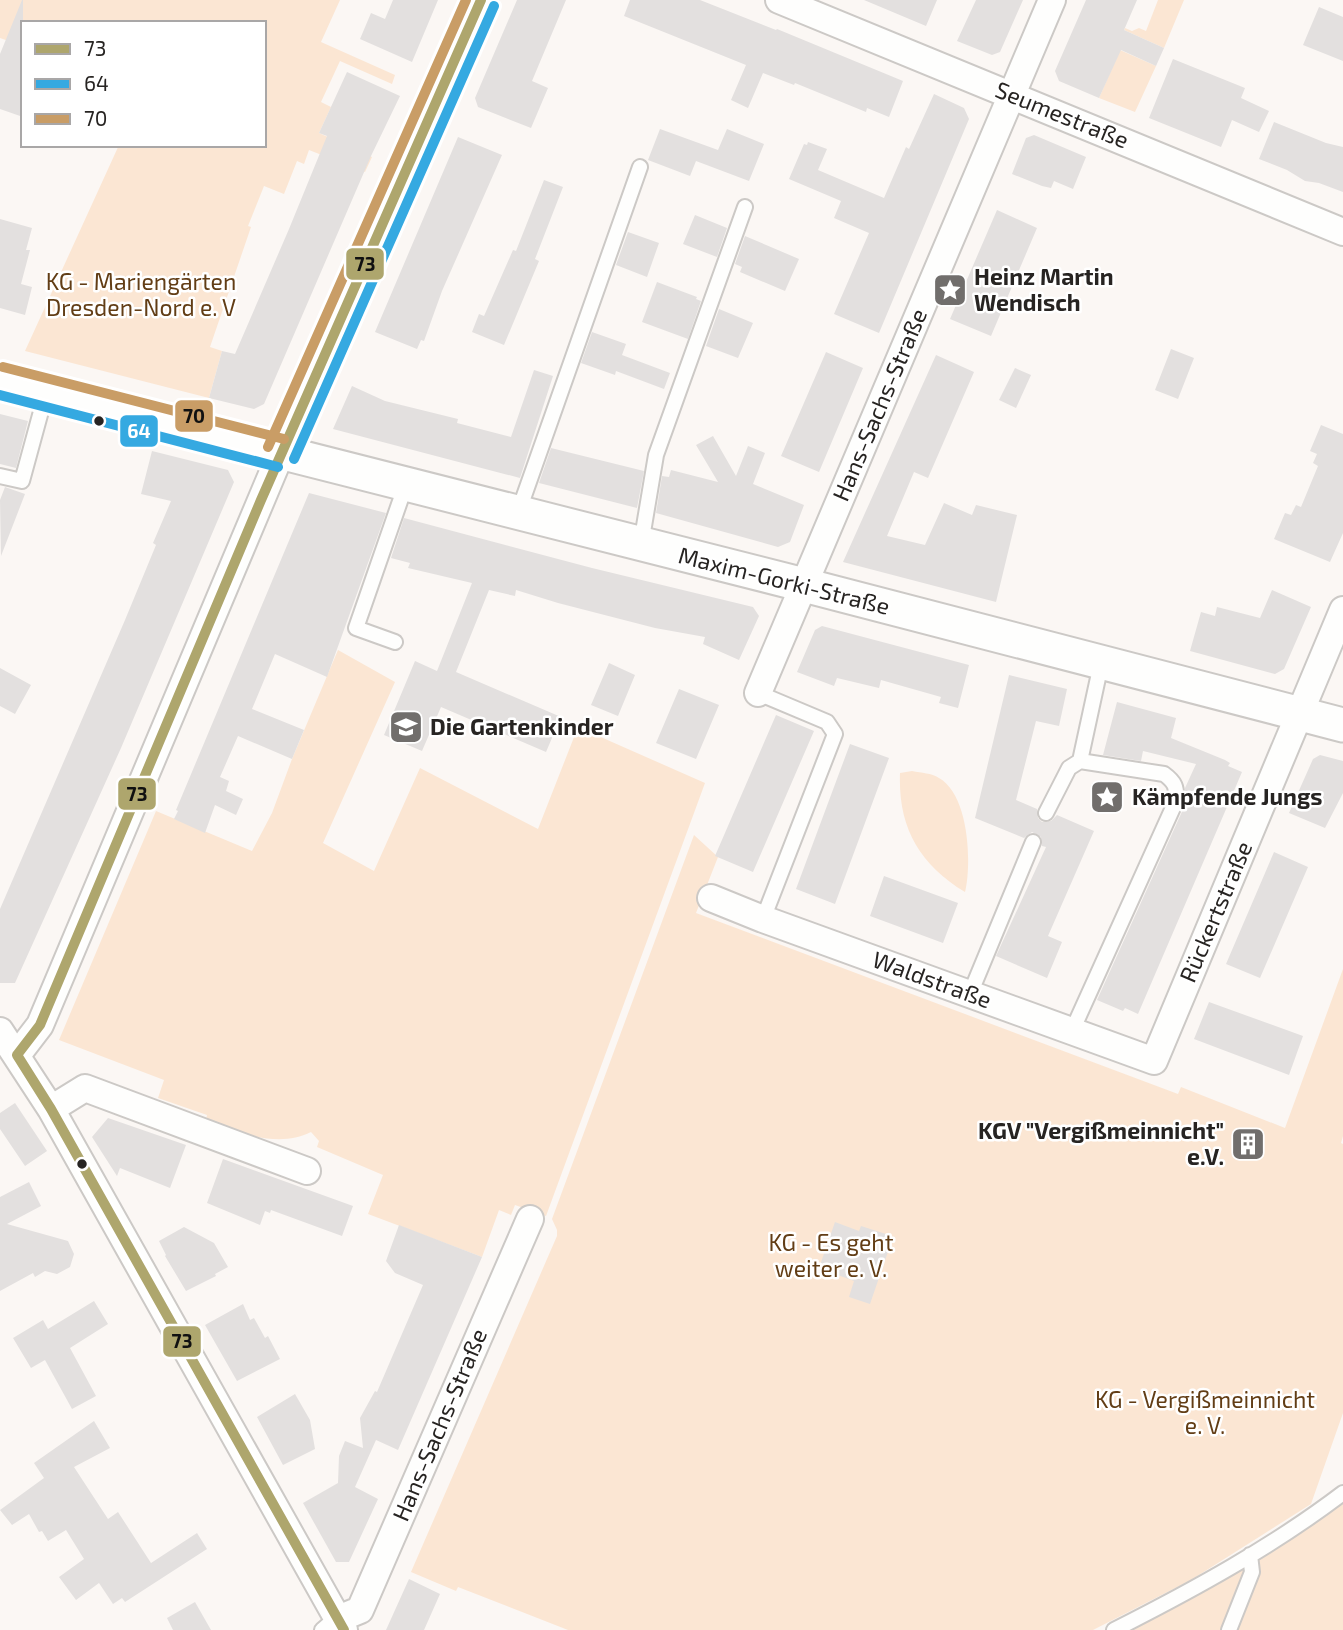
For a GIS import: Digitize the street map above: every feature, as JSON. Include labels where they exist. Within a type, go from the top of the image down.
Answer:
[{"type":"street","points":[[18,1055],[40,1025],[281,453],[481,0]]},
{"type":"street","name":"Seumestraße","points":[[779,0],[1343,232]]},
{"type":"street","name":"Hans-Sachs-Straße","points":[[758,693],[1052,0]]},
{"type":"street","name":"Maxim-Gorki-Straße","points":[[0,381],[1343,725]]},
{"type":"street","name":"Rückertstraße","points":[[1153,1060],[1343,610]]},
{"type":"street","name":"Waldstraße","points":[[711,898],[1153,1060]]},
{"type":"street","points":[[0,1031],[51,1109],[335,1624]]},
{"type":"street","points":[[51,1109],[85,1088],[307,1171]]},
{"type":"street","name":"Hans-Sachs-Straße","points":[[335,1624],[360,1609],[530,1219]]},
{"type":"lane","points":[[518,513],[640,167]]},
{"type":"lane","points":[[641,544],[656,455],[745,207]]},
{"type":"lane","points":[[0,475],[22,481],[46,393]]},
{"type":"lane","points":[[395,642],[356,628],[405,484]]},
{"type":"lane","points":[[1080,761],[1101,664]]},
{"type":"lane","points":[[758,693],[827,722],[835,734],[763,919]]},
{"type":"lane","points":[[1046,813],[1069,768],[1080,761],[1164,774],[1174,782],[1177,789],[1176,801],[1072,1031]]},
{"type":"lane","points":[[970,994],[1034,842]]},
{"type":"lane","points":[[1114,1630],[1193,1590],[1318,1512],[1343,1493]]},
{"type":"lane","points":[[1228,1630],[1252,1572],[1250,1555]]},
{"type":"green space","name":"KG - Mariengärten Dresden-Nord e. V","points":[[0,0],[340,0],[321,42],[395,75],[392,84],[340,61],[321,102],[331,107],[319,133],[372,157],[365,172],[309,150],[304,164],[297,161],[284,194],[264,186],[248,226],[251,227],[210,347],[222,351],[209,398],[25,351],[118,147],[266,147],[266,21],[21,21],[21,45],[0,38]]},
{"type":"green space","points":[[1158,0],[1184,0],[1164,48],[1124,30],[1139,28],[1146,31]]},
{"type":"green space","points":[[1120,50],[1156,66],[1135,112],[1099,98]]},
{"type":"green space","points":[[338,650],[395,682],[323,843],[374,871],[420,768],[538,829],[578,727],[705,783],[546,1216],[515,1205],[511,1215],[499,1210],[482,1257],[368,1214],[383,1175],[317,1147],[319,1141],[311,1132],[298,1137],[272,1139],[245,1134],[206,1121],[207,1115],[158,1098],[164,1080],[59,1040],[156,811],[252,851],[272,813]]},
{"type":"green space","points":[[912,771],[939,778],[957,799],[968,848],[965,892],[935,869],[914,842],[900,792],[900,773]]},
{"type":"green space","name":"KG - Es geht weiter e. V.","points":[[694,835],[718,857],[696,913],[1178,1094],[1181,1087],[1285,1128],[1343,969],[1343,1413],[1311,1504],[1191,1580],[1093,1630],[568,1630],[458,1587],[456,1591],[411,1572],[557,1236],[552,1219]]},
{"type":"green space","points":[[1343,1503],[1343,1630],[1125,1630],[1264,1555]]},
{"type":"building","points":[[23,0],[21,116],[0,109],[0,54]]},
{"type":"building","points":[[393,0],[438,0],[412,62],[360,39],[371,13],[385,19]]},
{"type":"building","points":[[517,0],[566,0],[532,81],[548,88],[531,128],[478,107],[475,98]]},
{"type":"building","points":[[630,0],[700,0],[903,81],[889,117],[867,108],[866,112],[763,73],[748,108],[731,100],[746,65],[624,16]]},
{"type":"building","points":[[864,0],[937,0],[926,26]]},
{"type":"building","points":[[976,0],[1023,0],[1000,52],[992,55],[957,41]]},
{"type":"building","points":[[1086,0],[1137,0],[1124,30],[1164,48],[1156,66],[1121,50],[1099,98],[1059,81],[1055,71]]},
{"type":"building","points":[[1319,7],[1343,17],[1343,61],[1303,45]]},
{"type":"building","points":[[1173,59],[1245,88],[1241,98],[1269,111],[1259,132],[1232,120],[1221,147],[1149,118]]},
{"type":"building","points":[[347,72],[400,96],[371,156],[264,404],[254,409],[209,398],[222,351],[235,354],[289,229],[327,136],[319,133]]},
{"type":"building","points":[[934,94],[964,108],[969,119],[879,333],[834,314],[869,233],[834,218],[841,201],[789,179],[804,144],[807,145],[808,142],[827,149],[818,170],[884,198],[906,147],[909,149]]},
{"type":"building","points":[[1274,122],[1343,147],[1343,192],[1305,181],[1287,170],[1259,159]]},
{"type":"building","points":[[660,129],[718,150],[727,129],[764,144],[749,181],[696,161],[690,176],[648,160]]},
{"type":"building","points":[[1034,135],[1086,157],[1073,189],[1054,181],[1051,188],[1042,186],[1012,174],[1026,138]]},
{"type":"building","points":[[458,137],[502,155],[442,291],[424,341],[421,340],[417,349],[375,332]]},
{"type":"building","points":[[544,180],[563,187],[535,259],[539,261],[504,345],[472,332],[479,314],[484,316],[513,250],[516,251]]},
{"type":"building","points":[[997,210],[1037,228],[991,336],[950,319]]},
{"type":"building","points":[[695,215],[727,228],[717,257],[683,244]]},
{"type":"building","points":[[0,219],[32,228],[26,250],[30,250],[21,284],[32,287],[25,315],[0,308]]},
{"type":"building","points":[[628,232],[659,243],[647,277],[616,265]]},
{"type":"building","points":[[745,236],[799,259],[785,291],[740,272],[742,267],[735,264]]},
{"type":"building","points":[[657,282],[701,301],[688,339],[642,322]]},
{"type":"building","points":[[719,309],[753,323],[738,358],[706,346]]},
{"type":"building","points":[[592,332],[626,344],[622,355],[670,373],[664,389],[616,371],[615,375],[581,363]]},
{"type":"building","points":[[1171,349],[1194,358],[1178,399],[1155,390]]},
{"type":"building","points":[[826,352],[863,368],[819,472],[781,456]]},
{"type":"building","points":[[936,355],[974,372],[928,478],[914,472],[887,536],[925,545],[944,503],[972,515],[976,505],[1017,515],[996,602],[843,562]]},
{"type":"building","points":[[1015,368],[1031,375],[1016,408],[999,400]]},
{"type":"building","points":[[534,370],[553,376],[520,478],[333,429],[352,386],[385,401],[458,419],[457,423],[511,437]]},
{"type":"building","points":[[0,414],[28,421],[16,468],[0,464]]},
{"type":"building","points":[[1321,425],[1343,434],[1343,533],[1330,562],[1274,539],[1285,513],[1291,515],[1296,505],[1301,507],[1318,466],[1313,463],[1317,454],[1310,451]]},
{"type":"building","points":[[713,436],[736,476],[748,446],[765,453],[753,484],[804,505],[790,542],[778,547],[656,513],[662,476],[669,477],[671,470],[718,482],[696,445]]},
{"type":"building","points":[[551,448],[644,471],[637,508],[539,483]]},
{"type":"building","points":[[152,451],[228,470],[234,482],[121,748],[15,983],[0,983],[0,909],[125,620],[171,501],[141,494]]},
{"type":"building","points":[[5,487],[25,494],[1,556],[0,500]]},
{"type":"building","points":[[309,493],[386,513],[327,677],[275,654],[252,709],[304,730],[292,759],[238,736],[220,777],[229,781],[226,791],[243,799],[236,815],[215,805],[205,833],[174,819],[178,811],[176,810]]},
{"type":"building","points":[[404,518],[753,607],[759,616],[739,660],[703,644],[705,637],[655,628],[516,590],[515,596],[489,590],[456,672],[561,717],[546,752],[441,707],[422,751],[384,735],[415,661],[437,671],[472,583],[408,568],[410,563],[391,558]]},
{"type":"building","points":[[1272,590],[1311,607],[1284,669],[1275,674],[1190,651],[1201,612],[1215,616],[1217,607],[1260,618]]},
{"type":"building","points":[[822,626],[969,665],[958,708],[939,703],[941,697],[881,680],[879,688],[837,678],[834,686],[797,672],[815,630]]},
{"type":"building","points":[[609,663],[635,675],[618,716],[591,705]]},
{"type":"building","points":[[0,668],[31,685],[15,714],[0,706]]},
{"type":"building","points":[[1009,675],[1067,689],[1059,726],[1036,721],[1016,800],[1037,809],[1038,818],[1042,822],[1051,821],[1057,815],[1094,831],[1048,936],[1062,942],[1047,978],[996,956],[1046,847],[1042,846],[1041,837],[1032,832],[1024,838],[975,818]]},
{"type":"building","points":[[679,689],[719,705],[696,759],[656,743]]},
{"type":"building","points":[[1117,702],[1176,718],[1171,738],[1225,760],[1230,763],[1228,766],[1242,772],[1138,1014],[1097,1000],[1185,805],[1185,788],[1196,764],[1143,751],[1141,761],[1103,755]]},
{"type":"building","points":[[776,715],[814,731],[753,872],[715,856]]},
{"type":"building","points":[[850,744],[889,758],[835,904],[796,889]]},
{"type":"building","points":[[1320,755],[1343,761],[1343,793],[1325,828],[1289,813],[1313,759]]},
{"type":"building","points":[[1274,852],[1308,867],[1260,978],[1226,964]]},
{"type":"building","points":[[884,876],[958,903],[943,943],[870,916]]},
{"type":"building","points":[[1209,1002],[1303,1036],[1289,1075],[1194,1039]]},
{"type":"building","points":[[15,1103],[47,1151],[25,1166],[0,1129],[0,1113]]},
{"type":"building","points":[[108,1118],[186,1145],[170,1188],[120,1168],[117,1176],[92,1137]]},
{"type":"building","points":[[223,1159],[353,1206],[342,1236],[271,1210],[270,1213],[265,1211],[260,1225],[207,1203]]},
{"type":"building","points":[[29,1182],[41,1206],[7,1224],[68,1241],[74,1254],[70,1267],[57,1274],[45,1271],[35,1277],[33,1273],[0,1291],[0,1197]]},
{"type":"building","points":[[835,1222],[859,1231],[861,1226],[886,1234],[884,1240],[891,1243],[870,1304],[849,1297],[854,1281],[819,1268]]},
{"type":"building","points":[[399,1225],[482,1257],[398,1450],[376,1440],[355,1487],[378,1499],[349,1562],[336,1562],[303,1503],[338,1483],[339,1456],[345,1441],[363,1448],[360,1418],[375,1391],[377,1392],[423,1285],[395,1273],[386,1261]]},
{"type":"building","points":[[184,1227],[214,1243],[228,1267],[186,1291],[159,1241]]},
{"type":"building","points":[[94,1301],[108,1324],[70,1348],[96,1396],[72,1409],[45,1360],[31,1368],[13,1338],[43,1320],[48,1329]]},
{"type":"building","points":[[243,1304],[250,1320],[254,1318],[265,1338],[268,1336],[280,1359],[237,1381],[205,1325]]},
{"type":"building","points":[[295,1394],[310,1420],[315,1449],[283,1465],[257,1417]]},
{"type":"building","points":[[94,1421],[110,1448],[74,1467],[108,1519],[118,1512],[151,1563],[197,1533],[207,1549],[125,1602],[122,1598],[113,1604],[99,1583],[76,1600],[59,1577],[84,1559],[66,1530],[48,1541],[42,1531],[39,1532],[29,1514],[12,1525],[0,1510],[44,1478],[34,1463]]},
{"type":"building","points":[[409,1579],[440,1594],[424,1630],[386,1630]]},
{"type":"building","points":[[195,1602],[211,1630],[173,1630],[167,1618]]},
{"type":"transit line","name":"70","points":[[268,447],[466,0]]},
{"type":"transit line","name":"73","points":[[17,1055],[40,1025],[261,500],[481,0]]},
{"type":"transit line","name":"64","points":[[294,459],[494,6]]},
{"type":"transit line","name":"70","points":[[3,367],[284,439]]},
{"type":"transit line","name":"64","points":[[0,395],[278,467]]},
{"type":"transit line","name":"73","points":[[17,1055],[51,1109],[344,1630]]},
{"type":"place","name":"Heinz Martin Wendisch","points":[[950,290]]},
{"type":"place","name":"Die Gartenkinder","points":[[406,727]]},
{"type":"place","name":"Kämpfende Jungs","points":[[1107,797]]},
{"type":"place","name":"KGV \"Vergißmeinnicht\" e.V.","points":[[1248,1144]]},
{"type":"park label","name":"KG - Vergißmeinnicht e. V.","points":[[1205,1413]]}]
